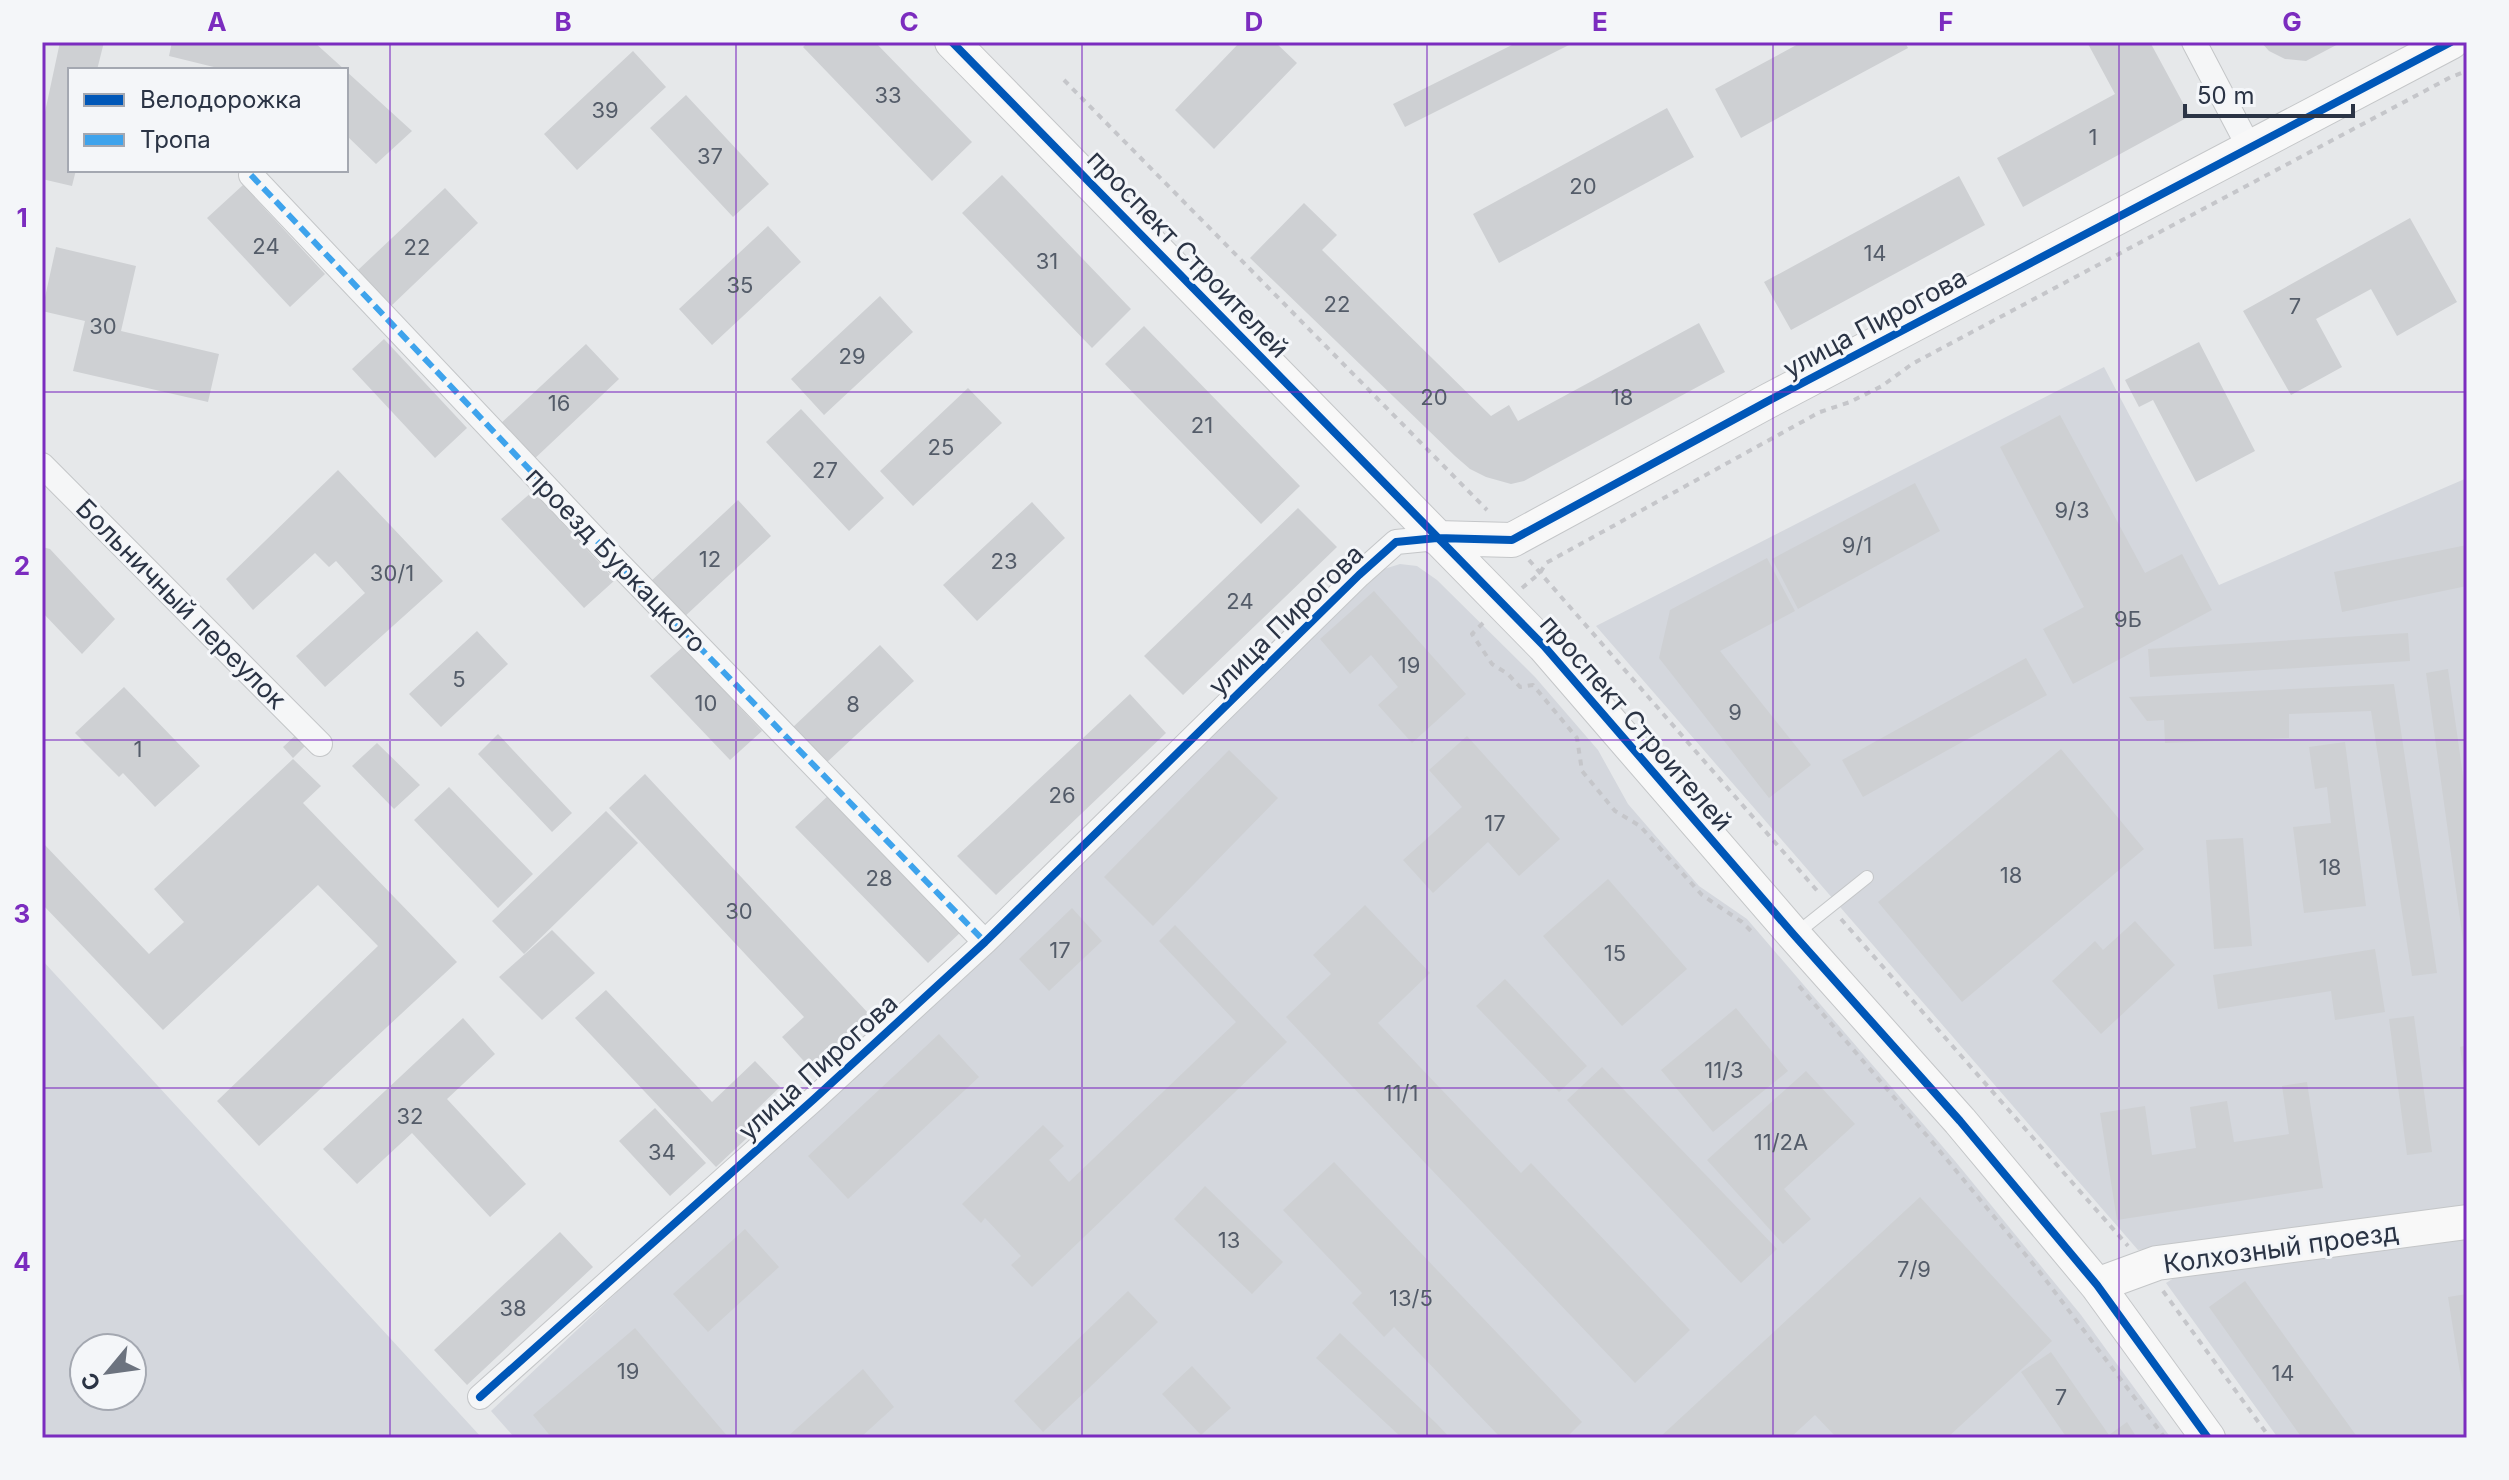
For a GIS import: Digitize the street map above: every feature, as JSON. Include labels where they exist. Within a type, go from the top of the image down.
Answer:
[{"type":"street","name":"проспект Строителей","points":[[952,42],[1544,646],[1960,1121],[2097,1285],[2208,1438]]},
{"type":"street","points":[[2194,42],[2249,147]]},
{"type":"street","name":"улица Пирогова","points":[[480,1397],[985,942],[1396,542],[1437,538],[1512,540],[1674,451],[2451,42]]},
{"type":"street","name":"проезд Буркацкого","points":[[251,175],[617,562],[985,942]]},
{"type":"street","name":"Больничный переулок","points":[[42,465],[320,744]]},
{"type":"street","name":"Колхозный проезд","points":[[2097,1285],[2157,1263],[2467,1222]]},
{"type":"lane","points":[[1794,935],[1867,877]]},
{"type":"path","points":[[1758,939],[1742,922],[1702,895],[1640,826],[1615,811],[1582,771],[1577,738],[1533,685],[1520,687],[1508,674],[1492,664],[1472,634],[1540,573],[1546,563],[1820,412],[1882,386],[1912,364],[2467,71]]},
{"type":"path","points":[[1064,80],[1488,511],[2146,1267],[2270,1438]]},
{"type":"path","points":[[1796,982],[2039,1271],[2165,1438]]},
{"type":"shaded area","points":[[2104,367],[2219,585],[2467,478],[2467,1206],[2138,1250],[1596,626]]},
{"type":"shaded area","points":[[1400,564],[1417,566],[1437,580],[1535,677],[1598,750],[1628,804],[1699,886],[1747,919],[1955,1161],[2081,1315],[2171,1438],[515,1438],[491,1411],[1384,569]]},
{"type":"shaded area","points":[[42,960],[482,1438],[42,1438]]},
{"type":"shaded area","points":[[2467,1236],[2467,1438],[2278,1438],[2166,1283],[2182,1273]]},
{"type":"building","points":[[60,42],[104,42],[98,68],[68,68],[68,172],[76,172],[72,186],[42,179],[42,126]]},
{"type":"building","points":[[172,42],[314,42],[343,68],[218,68],[169,56]]},
{"type":"building","points":[[808,42],[875,42],[972,142],[932,181],[803,47]]},
{"type":"building","points":[[1240,42],[1275,42],[1297,63],[1214,149],[1175,110]]},
{"type":"building","points":[[1518,42],[1575,42],[1405,127],[1393,104]]},
{"type":"building","points":[[1802,42],[1905,42],[1908,48],[1741,138],[1715,89]]},
{"type":"building","points":[[2087,42],[2150,42],[2190,116],[2023,207],[1997,158],[2115,94]]},
{"type":"building","points":[[2261,42],[2342,42],[2306,61],[2285,59],[2269,51]]},
{"type":"building","points":[[633,51],[666,87],[577,170],[544,134]]},
{"type":"building","points":[[348,73],[412,131],[376,164],[348,137]]},
{"type":"building","points":[[686,95],[769,184],[733,217],[650,128]]},
{"type":"building","points":[[1667,108],[1694,157],[1499,263],[1473,214]]},
{"type":"building","points":[[1002,175],[1131,309],[1092,348],[962,213]]},
{"type":"building","points":[[1959,176],[1985,225],[1791,330],[1764,282]]},
{"type":"building","points":[[243,185],[325,274],[290,307],[207,218]]},
{"type":"building","points":[[445,188],[478,223],[390,307],[357,271]]},
{"type":"building","points":[[1304,203],[1337,235],[1322,250],[1491,416],[1509,405],[1518,421],[1699,323],[1725,372],[1524,481],[1511,484],[1486,477],[1455,456],[1250,258]]},
{"type":"building","points":[[2410,218],[2457,302],[2397,336],[2371,289],[2316,319],[2342,367],[2291,395],[2243,311]]},
{"type":"building","points":[[768,226],[801,262],[712,345],[679,309]]},
{"type":"building","points":[[56,247],[136,266],[121,331],[219,354],[208,402],[73,371],[85,321],[42,311]]},
{"type":"building","points":[[880,296],[913,332],[824,415],[791,379]]},
{"type":"building","points":[[1144,326],[1300,486],[1261,524],[1105,364]]},
{"type":"building","points":[[384,339],[467,428],[435,458],[352,369]]},
{"type":"building","points":[[2199,342],[2255,451],[2196,482],[2153,400],[2139,407],[2125,380]]},
{"type":"building","points":[[586,344],[619,379],[531,462],[498,426]]},
{"type":"building","points":[[968,388],[1002,423],[913,506],[880,471]]},
{"type":"building","points":[[801,409],[884,498],[849,531],[766,442]]},
{"type":"building","points":[[2060,415],[2145,573],[2182,554],[2212,610],[2073,684],[2043,629],[2084,607],[2000,447]]},
{"type":"building","points":[[338,470],[443,581],[325,687],[296,656],[365,593],[336,561],[329,567],[315,553],[253,610],[226,579]]},
{"type":"building","points":[[1915,483],[1940,531],[1798,609],[1772,559]]},
{"type":"building","points":[[533,491],[615,580],[584,608],[501,519]]},
{"type":"building","points":[[738,500],[771,536],[682,619],[649,583]]},
{"type":"building","points":[[1032,502],[1065,538],[977,621],[943,585]]},
{"type":"building","points":[[1298,508],[1337,547],[1183,695],[1144,656]]},
{"type":"building","points":[[2467,545],[2467,586],[2342,612],[2334,572]]},
{"type":"building","points":[[42,547],[50,549],[115,619],[82,654],[42,612]]},
{"type":"building","points":[[1767,558],[1795,611],[1720,651],[1811,765],[1769,798],[1659,658],[1670,610]]},
{"type":"building","points":[[1374,591],[1466,694],[1412,743],[1378,705],[1398,687],[1371,655],[1350,674],[1320,639]]},
{"type":"building","points":[[477,631],[508,664],[441,727],[409,694]]},
{"type":"building","points":[[2408,633],[2410,661],[2150,677],[2148,649]]},
{"type":"building","points":[[880,645],[914,681],[825,764],[792,728]]},
{"type":"building","points":[[683,647],[762,731],[730,760],[650,676]]},
{"type":"building","points":[[2026,658],[2047,695],[1863,797],[1842,760]]},
{"type":"building","points":[[2448,669],[2467,805],[2467,955],[2426,673]]},
{"type":"building","points":[[2394,684],[2437,973],[2412,976],[2371,711],[2289,714],[2289,738],[2165,743],[2164,720],[2147,721],[2129,697]]},
{"type":"building","points":[[124,687],[200,766],[155,807],[123,773],[119,777],[75,733]]},
{"type":"building","points":[[1130,694],[1166,733],[996,895],[957,856]]},
{"type":"building","points":[[298,733],[308,743],[293,758],[283,747]]},
{"type":"building","points":[[498,734],[572,813],[552,832],[478,754]]},
{"type":"building","points":[[1467,736],[1560,839],[1519,876],[1488,842],[1433,893],[1403,860],[1462,807],[1429,770]]},
{"type":"building","points":[[2345,742],[2366,906],[2304,913],[2293,827],[2331,823],[2327,787],[2315,789],[2309,747]]},
{"type":"building","points":[[377,743],[420,785],[394,809],[352,766]]},
{"type":"building","points":[[2061,749],[2144,849],[1962,1002],[1878,902]]},
{"type":"building","points":[[1229,750],[1278,798],[1153,926],[1104,877]]},
{"type":"building","points":[[293,759],[321,786],[303,803],[457,962],[259,1146],[217,1101],[378,946],[318,885],[163,1030],[42,904],[42,842],[149,954],[184,922],[154,889]]},
{"type":"building","points":[[645,774],[869,1014],[811,1069],[782,1037],[804,1017],[609,808]]},
{"type":"building","points":[[449,787],[533,874],[498,908],[414,820]]},
{"type":"building","points":[[831,793],[963,930],[928,963],[795,827]]},
{"type":"building","points":[[606,811],[638,843],[524,954],[492,921]]},
{"type":"building","points":[[2243,838],[2252,946],[2214,949],[2206,840]]},
{"type":"building","points":[[1608,879],[1687,969],[1622,1026],[1543,936]]},
{"type":"building","points":[[1365,905],[1430,973],[1378,1023],[1521,1173],[1531,1163],[1690,1330],[1635,1383],[1286,1017],[1331,974],[1313,955]]},
{"type":"building","points":[[1072,908],[1102,941],[1049,991],[1019,959]]},
{"type":"building","points":[[2135,921],[2175,965],[2101,1034],[2052,981],[2095,941],[2103,950]]},
{"type":"building","points":[[1175,925],[1287,1042],[1032,1287],[1011,1265],[1021,1256],[985,1218],[981,1223],[962,1204],[1043,1125],[1064,1146],[1049,1160],[1069,1182],[1236,1022],[1159,941]]},
{"type":"building","points":[[552,930],[595,973],[542,1020],[499,977]]},
{"type":"building","points":[[2375,949],[2385,1012],[2335,1020],[2331,991],[2218,1009],[2213,975]]},
{"type":"building","points":[[1505,979],[1587,1066],[1559,1092],[1476,1006]]},
{"type":"building","points":[[606,990],[712,1102],[755,1061],[780,1087],[753,1113],[763,1123],[716,1167],[575,1018]]},
{"type":"building","points":[[1736,1008],[1788,1071],[1713,1132],[1661,1070]]},
{"type":"building","points":[[2414,1016],[2432,1152],[2407,1155],[2389,1019]]},
{"type":"building","points":[[463,1018],[495,1054],[447,1099],[526,1184],[490,1217],[412,1133],[357,1184],[323,1149]]},
{"type":"building","points":[[939,1034],[979,1077],[848,1199],[808,1156]]},
{"type":"building","points":[[2467,1045],[2467,1081],[2465,1082],[2460,1047]]},
{"type":"building","points":[[1602,1067],[1777,1249],[1741,1283],[1567,1100]]},
{"type":"building","points":[[1806,1071],[1855,1124],[1784,1189],[1811,1219],[1783,1244],[1707,1160]]},
{"type":"building","points":[[2307,1082],[2323,1188],[2117,1220],[2100,1113],[2145,1106],[2152,1155],[2196,1148],[2190,1107],[2227,1101],[2234,1142],[2289,1134],[2282,1086]]},
{"type":"building","points":[[655,1108],[706,1163],[670,1196],[619,1141]]},
{"type":"building","points":[[1334,1162],[1582,1422],[1566,1438],[1501,1438],[1394,1327],[1384,1337],[1352,1303],[1362,1293],[1283,1210]]},
{"type":"building","points":[[1205,1186],[1283,1262],[1252,1294],[1174,1219]]},
{"type":"building","points":[[1920,1197],[2052,1341],[1947,1438],[1837,1438],[1815,1415],[1790,1438],[1659,1438]]},
{"type":"building","points":[[745,1229],[779,1267],[708,1332],[673,1294]]},
{"type":"building","points":[[560,1232],[593,1267],[467,1385],[434,1350]]},
{"type":"building","points":[[2245,1281],[2358,1438],[2302,1438],[2209,1307]]},
{"type":"building","points":[[1128,1291],[1158,1322],[1043,1432],[1014,1401]]},
{"type":"building","points":[[2467,1294],[2467,1403],[2465,1404],[2448,1297]]},
{"type":"building","points":[[635,1328],[729,1438],[552,1438],[533,1415]]},
{"type":"building","points":[[1340,1333],[1450,1438],[1402,1438],[1316,1358]]},
{"type":"building","points":[[2051,1352],[2109,1435],[2127,1422],[2137,1438],[2067,1438],[2021,1372]]},
{"type":"building","points":[[1192,1366],[1231,1408],[1201,1435],[1162,1394]]},
{"type":"building","points":[[863,1369],[894,1407],[860,1438],[786,1438]]},
{"type":"marked path","points":[[251,175],[617,562],[985,942]]},
{"type":"cycle path","points":[[952,42],[1544,646],[1960,1121],[2097,1285],[2208,1438]]},
{"type":"cycle path","points":[[480,1397],[985,942],[1396,542],[1437,538],[1512,540],[1768,401],[2451,42]]}]
